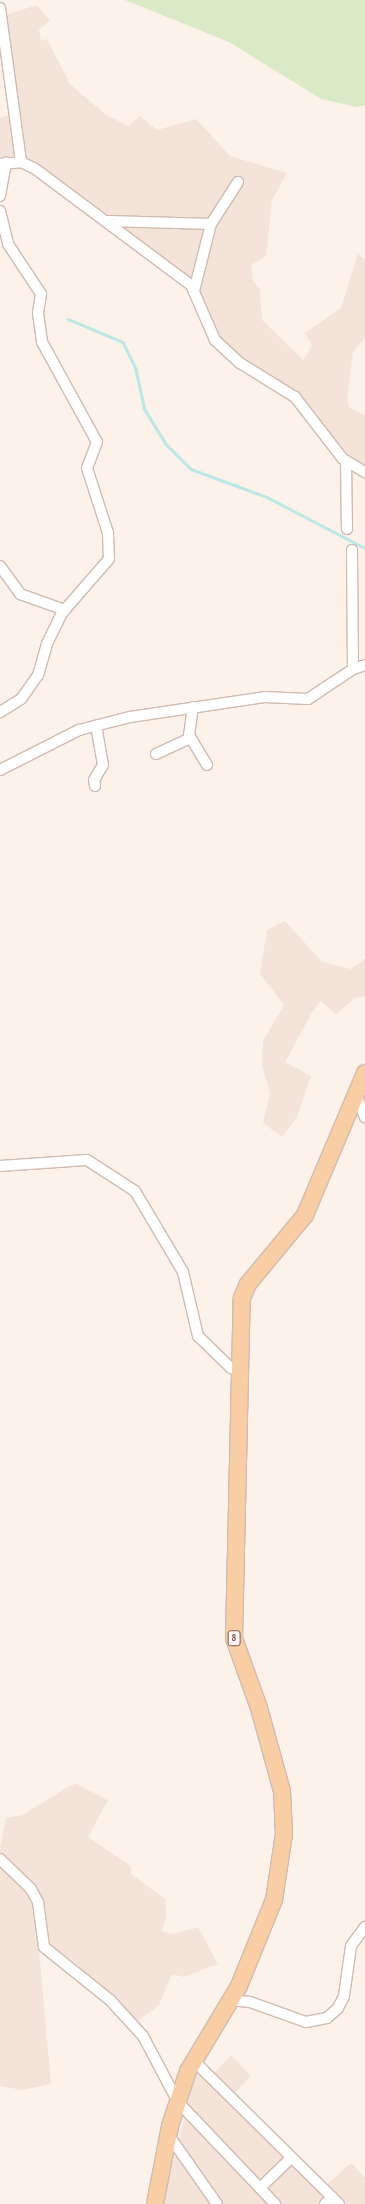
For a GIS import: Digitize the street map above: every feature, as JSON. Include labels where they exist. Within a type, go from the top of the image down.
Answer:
[{"type":"main road","name":"8","points":[[154,2204],[168,2134],[194,2060],[230,2000],[274,1900],[284,1834],[282,1791],[259,1708],[234,1638],[242,1298],[248,1284],[305,1215],[365,1073]]},
{"type":"street","points":[[0,8],[21,162]]},
{"type":"street","points":[[0,196],[3,163],[21,162],[34,168],[109,221],[192,284],[215,340],[240,363],[295,397],[346,461],[365,472]]},
{"type":"street","points":[[194,292],[211,224],[238,182]]},
{"type":"street","points":[[0,211],[8,244],[40,294],[38,313],[42,342],[97,442],[87,468],[108,533],[109,559],[66,610],[47,644],[38,675],[21,699],[0,712]]},
{"type":"street","points":[[109,221],[211,224]]},
{"type":"street","points":[[346,461],[347,529]]},
{"type":"street","points":[[352,550],[353,669]]},
{"type":"street","points":[[0,566],[20,594],[66,610]]},
{"type":"street","points":[[0,770],[79,730],[96,726],[193,706],[265,697],[308,699],[353,669],[365,665]]},
{"type":"street","points":[[193,706],[191,738],[207,765]]},
{"type":"street","points":[[95,786],[94,780],[103,765],[96,726]]},
{"type":"street","points":[[156,754],[191,738]]},
{"type":"street","points":[[356,1095],[365,1117]]},
{"type":"street","points":[[0,1166],[87,1160],[135,1191],[183,1272],[198,1336],[231,1368],[240,1371]]},
{"type":"street","points":[[0,1859],[31,1889],[38,1902],[44,1947],[110,2000],[143,2036],[178,2102],[274,2204]]},
{"type":"street","points":[[230,2000],[250,2002],[306,2022],[327,2018],[344,1996],[351,1946],[365,1927]]},
{"type":"street","points":[[194,2060],[291,2158],[332,2202]]},
{"type":"street","points":[[168,2134],[216,2204]]},
{"type":"street","points":[[260,2188],[291,2158]]},
{"type":"shaded area","points":[[37,5],[50,21],[39,29],[41,41],[47,39],[70,84],[105,114],[128,126],[140,116],[157,130],[196,119],[230,156],[287,173],[272,200],[266,256],[251,265],[253,281],[260,289],[262,320],[303,360],[312,346],[305,333],[341,308],[358,254],[365,260],[365,338],[353,352],[347,400],[350,408],[365,415],[365,477],[345,469],[290,399],[214,342],[188,283],[22,165],[10,173],[0,173],[0,118],[10,115],[0,12],[9,14]]},
{"type":"shaded area","points":[[285,921],[322,962],[351,969],[365,959],[365,996],[355,998],[336,1014],[321,1001],[313,1011],[285,1062],[311,1076],[297,1117],[282,1137],[263,1123],[270,1094],[262,1065],[263,1041],[284,1005],[260,974],[267,930]]},
{"type":"shaded area","points":[[75,1783],[108,1800],[88,1837],[131,1866],[131,1874],[165,1899],[167,1916],[161,1931],[174,1934],[198,1927],[218,1964],[184,1977],[172,1974],[159,2005],[136,2022],[74,1961],[49,1945],[39,1950],[51,2084],[22,2090],[0,2086],[0,1848],[6,1818],[22,1815]]},
{"type":"shaded area","points":[[231,2055],[251,2076],[235,2093],[326,2185],[351,2163],[365,2178],[365,2204],[162,2204],[197,2070],[214,2073]]},
{"type":"green space","points":[[125,0],[365,0],[365,105],[357,107],[321,99],[229,42]]},
{"type":"waterway","points":[[68,319],[123,342],[136,369],[144,408],[166,444],[191,469],[267,497],[365,548]]}]
